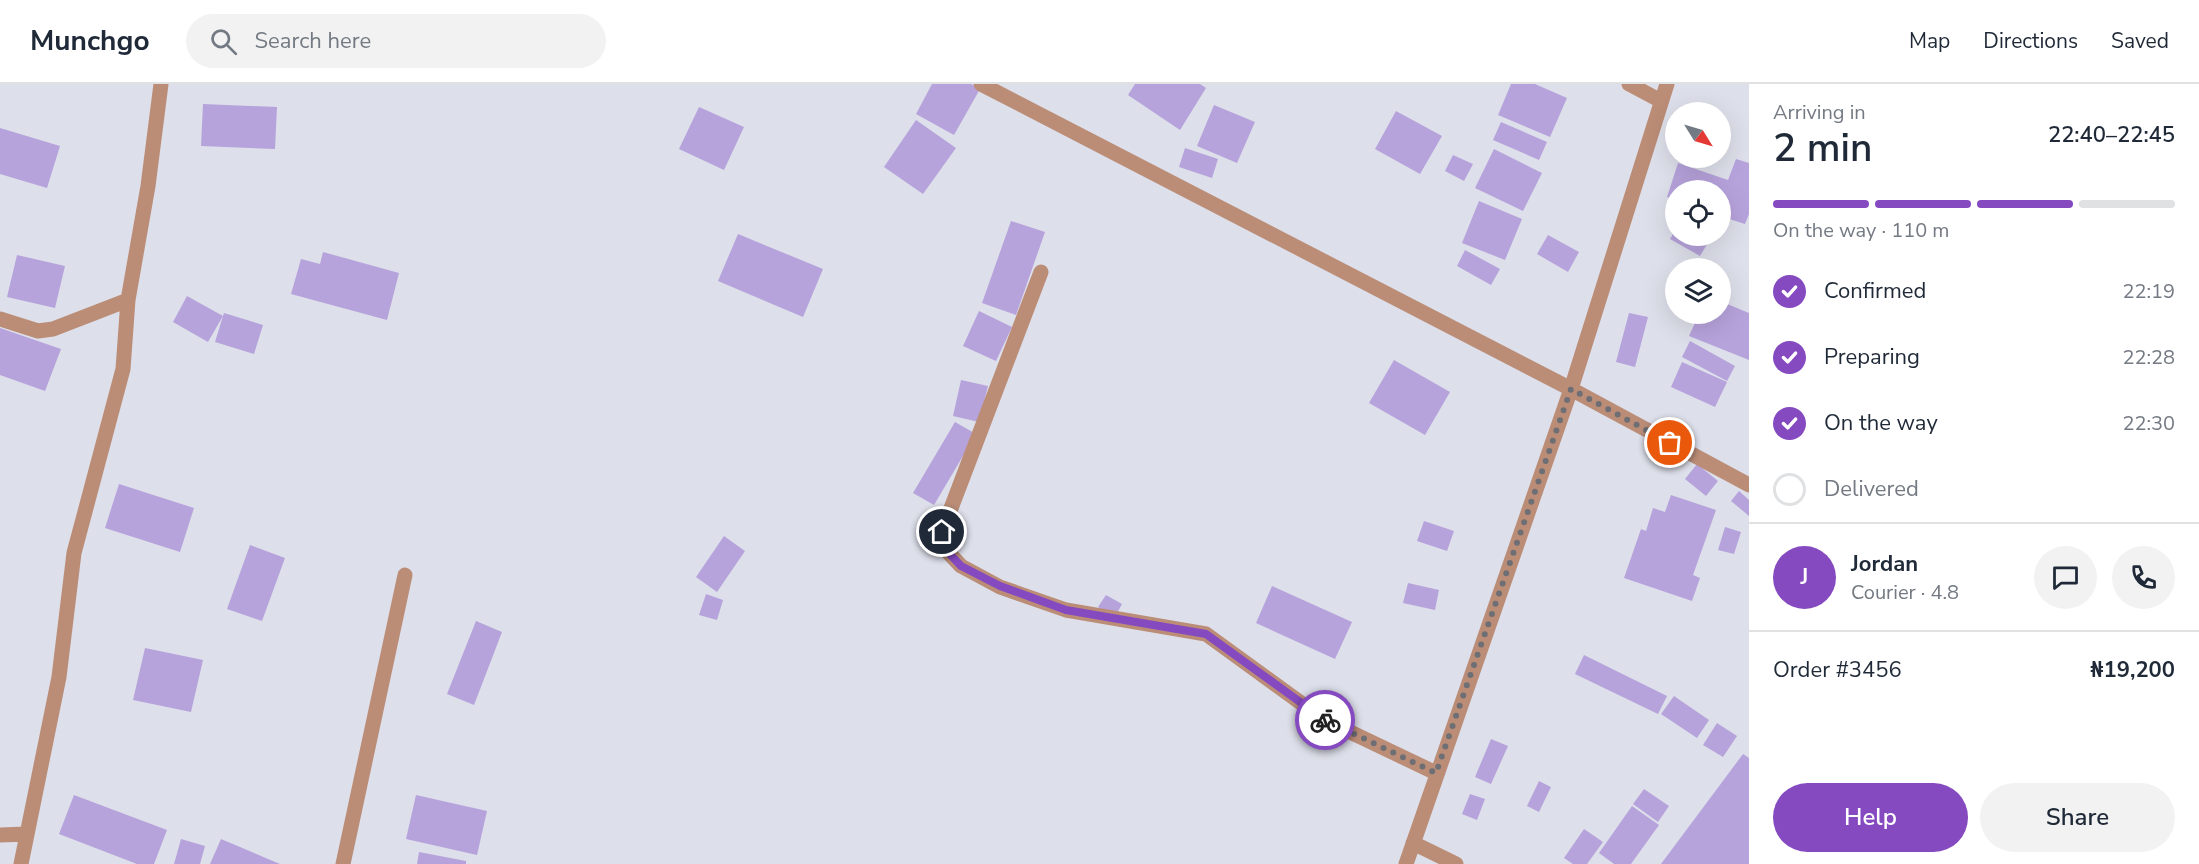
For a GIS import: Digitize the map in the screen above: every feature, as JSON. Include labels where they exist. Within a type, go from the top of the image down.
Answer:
[{"type":"street","points":[[21,864],[59,677],[74,553],[123,369],[128,300],[148,186],[161,84]]},
{"type":"street","points":[[981,84],[1571,389],[1749,485]]},
{"type":"street","points":[[1629,84],[1661,101]]},
{"type":"street","points":[[1406,864],[1571,389],[1667,84]]},
{"type":"street","points":[[1041,272],[942,532],[946,550],[961,566],[1000,586],[1066,610],[1206,634],[1323,718],[1436,773]]},
{"type":"street","points":[[0,319],[38,331],[53,329],[128,300]]},
{"type":"street","points":[[343,864],[405,574]]},
{"type":"street","points":[[0,835],[27,834]]},
{"type":"street","points":[[1413,843],[1456,864]]},
{"type":"building","points":[[932,84],[971,84],[980,89],[954,135],[916,114]]},
{"type":"building","points":[[1135,84],[1200,84],[1206,88],[1180,130],[1128,95]]},
{"type":"building","points":[[1511,84],[1535,84],[1567,98],[1550,137],[1498,115]]},
{"type":"building","points":[[203,104],[277,107],[275,149],[201,146]]},
{"type":"building","points":[[1214,105],[1255,122],[1237,163],[1197,146]]},
{"type":"building","points":[[699,107],[744,127],[724,170],[679,149]]},
{"type":"building","points":[[1396,111],[1442,136],[1420,174],[1375,149]]},
{"type":"building","points":[[916,120],[956,148],[923,194],[884,167]]},
{"type":"building","points":[[1501,122],[1547,142],[1539,160],[1493,140]]},
{"type":"building","points":[[0,128],[60,146],[47,188],[0,174]]},
{"type":"building","points":[[1185,148],[1218,159],[1212,178],[1179,167]]},
{"type":"building","points":[[1494,149],[1542,173],[1523,211],[1475,188]]},
{"type":"building","points":[[1453,155],[1473,164],[1464,181],[1445,171]]},
{"type":"building","points":[[1736,159],[1749,163],[1749,214],[1745,224],[1731,220],[1731,180],[1728,180]]},
{"type":"building","points":[[1676,168],[1693,168],[1728,180],[1672,180]]},
{"type":"building","points":[[1479,201],[1522,219],[1505,260],[1462,243]]},
{"type":"building","points":[[1011,221],[1045,232],[1016,315],[982,303]]},
{"type":"building","points":[[738,234],[823,269],[803,317],[718,281]]},
{"type":"building","points":[[1548,235],[1579,252],[1568,272],[1537,254]]},
{"type":"building","points":[[1682,246],[1706,246],[1700,256]]},
{"type":"building","points":[[1465,250],[1500,269],[1491,285],[1457,266]]},
{"type":"building","points":[[323,252],[399,273],[387,320],[291,294],[301,259],[320,264]]},
{"type":"building","points":[[17,255],[65,266],[55,308],[7,297]]},
{"type":"building","points":[[187,296],[223,316],[208,342],[173,322]]},
{"type":"building","points":[[1731,306],[1749,313],[1749,360],[1689,336],[1694,324],[1731,324]]},
{"type":"building","points":[[979,311],[1012,327],[996,361],[963,346]]},
{"type":"building","points":[[224,313],[263,325],[254,354],[215,342]]},
{"type":"building","points":[[1629,313],[1648,317],[1635,367],[1616,362]]},
{"type":"building","points":[[0,328],[61,349],[45,391],[0,375]]},
{"type":"building","points":[[1690,341],[1735,366],[1727,381],[1682,357]]},
{"type":"building","points":[[1394,360],[1450,392],[1425,435],[1369,403]]},
{"type":"building","points":[[1682,362],[1727,382],[1715,407],[1671,387]]},
{"type":"building","points":[[961,380],[988,386],[979,422],[953,416]]},
{"type":"building","points":[[955,422],[976,434],[934,505],[913,493]]},
{"type":"building","points":[[1697,464],[1718,481],[1706,496],[1685,479]]},
{"type":"building","points":[[119,484],[194,508],[180,552],[105,528]]},
{"type":"building","points":[[1739,491],[1749,500],[1749,516],[1731,501]]},
{"type":"building","points":[[1671,495],[1716,510],[1693,575],[1700,578],[1692,601],[1624,578],[1641,529],[1646,531],[1653,508],[1665,512]]},
{"type":"building","points":[[1424,521],[1454,531],[1447,551],[1417,541]]},
{"type":"building","points":[[1725,527],[1741,532],[1734,554],[1718,550]]},
{"type":"building","points":[[724,536],[745,551],[717,592],[696,577]]},
{"type":"building","points":[[250,545],[285,558],[262,621],[227,609]]},
{"type":"building","points":[[1408,583],[1439,590],[1435,610],[1403,603]]},
{"type":"building","points":[[1272,586],[1352,622],[1335,659],[1256,623]]},
{"type":"building","points":[[706,594],[723,600],[717,620],[699,615]]},
{"type":"building","points":[[1106,595],[1122,604],[1115,617],[1098,607]]},
{"type":"building","points":[[476,621],[502,632],[474,705],[447,694]]},
{"type":"building","points":[[145,648],[203,660],[191,712],[133,700]]},
{"type":"building","points":[[1584,655],[1667,696],[1658,714],[1575,674]]},
{"type":"building","points":[[1674,696],[1709,720],[1697,738],[1661,714]]},
{"type":"building","points":[[1717,723],[1737,736],[1723,757],[1703,745]]},
{"type":"building","points":[[1491,739],[1508,746],[1491,784],[1475,777]]},
{"type":"building","points":[[1743,754],[1749,758],[1749,864],[1661,864]]},
{"type":"building","points":[[1539,781],[1551,787],[1539,812],[1527,806]]},
{"type":"building","points":[[1644,789],[1669,806],[1658,822],[1633,804]]},
{"type":"building","points":[[1470,794],[1485,799],[1477,820],[1462,814]]},
{"type":"building","points":[[74,795],[167,830],[154,864],[137,864],[59,834]]},
{"type":"building","points":[[416,795],[487,811],[477,855],[406,839]]},
{"type":"building","points":[[1632,806],[1659,825],[1631,864],[1614,864],[1599,853]]},
{"type":"building","points":[[1584,829],[1603,842],[1587,864],[1573,864],[1564,858]]},
{"type":"building","points":[[181,839],[205,846],[200,864],[174,864]]},
{"type":"building","points":[[221,839],[280,864],[210,864]]},
{"type":"building","points":[[419,852],[466,861],[466,864],[417,864]]},
{"type":"way so far","points":[[1325,720],[1436,773],[1571,389],[1670,443]]},
{"type":"route","points":[[942,532],[946,550],[961,566],[1000,586],[1066,610],[1206,634],[1325,720]]}]
